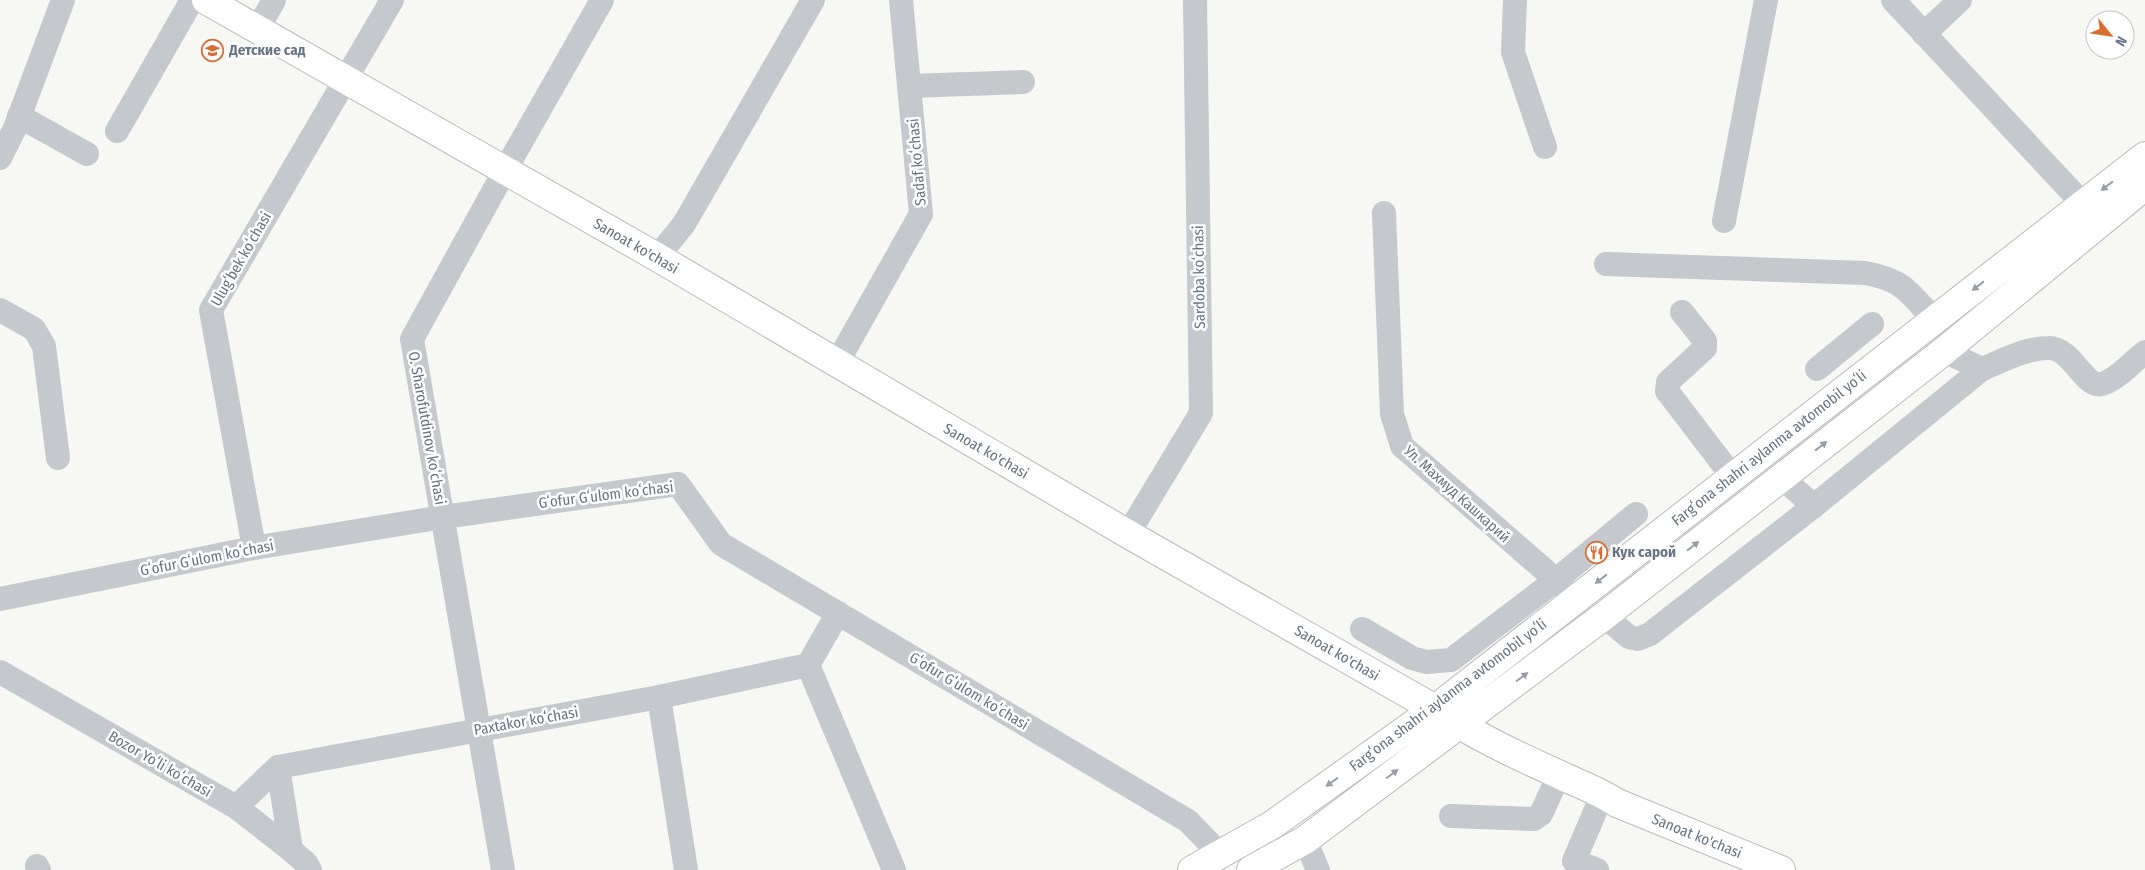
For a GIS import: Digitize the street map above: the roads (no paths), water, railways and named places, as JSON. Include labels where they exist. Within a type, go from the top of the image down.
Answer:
[{"type":"main road","name":"Sanoat ko'chasi","points":[[206,0],[657,258],[1128,534],[1435,709],[1458,725],[1559,775],[1603,793],[1617,804],[1781,870]]},
{"type":"main road","name":"Fargʻona shahri aylanma avtomobil yoʻli","points":[[1192,870],[1272,825],[1435,709],[2145,156]]},
{"type":"main road","name":"Fargʻona shahri aylanma avtomobil yoʻli","points":[[1251,870],[1304,840],[1604,616],[1944,350],[2145,186]]},
{"type":"street","points":[[0,158],[11,122],[63,0]]},
{"type":"street","points":[[117,131],[192,0]]},
{"type":"street","points":[[257,30],[274,0]]},
{"type":"street","name":"Ulugʻbek koʻchasi","points":[[254,548],[211,310],[392,0]]},
{"type":"street","name":"O. Sharofutdinov koʻchasi","points":[[503,870],[412,339],[602,0]]},
{"type":"street","points":[[657,258],[684,224],[813,0]]},
{"type":"street","name":"Sadaf koʻchasi","points":[[837,363],[921,214],[901,0]]},
{"type":"street","name":"Sardoba koʻchasi","points":[[1128,534],[1202,414],[1195,0]]},
{"type":"street","points":[[1515,0],[1512,52],[1544,147]]},
{"type":"street","points":[[1724,221],[1766,0]]},
{"type":"street","points":[[1893,0],[2083,204]]},
{"type":"street","points":[[1924,34],[1960,0]]},
{"type":"street","points":[[909,86],[1024,82]]},
{"type":"street","points":[[11,122],[87,154]]},
{"type":"street","name":"Ул. Махмуд Кашкарий","points":[[1384,213],[1392,414],[1402,446],[1556,580],[1574,600]]},
{"type":"street","points":[[1606,264],[1865,273],[1886,277],[1904,286],[1934,320]]},
{"type":"street","points":[[0,310],[34,329],[44,346],[58,458]]},
{"type":"street","points":[[1682,312],[1705,341],[1705,348],[1668,382],[1667,391],[1732,476]]},
{"type":"street","points":[[1816,369],[1872,324]]},
{"type":"street","points":[[1852,340],[1874,367]]},
{"type":"street","points":[[1604,616],[1628,637],[1638,640],[1650,634],[1814,506],[1982,369],[2024,353],[2049,347],[2068,354],[2092,383],[2100,385],[2107,382],[2145,352]]},
{"type":"street","points":[[1944,350],[1982,369]]},
{"type":"street","points":[[1781,477],[1814,506]]},
{"type":"street","name":"Gʻofur Gʻulom koʻchasi","points":[[0,599],[254,548],[443,517],[678,484],[721,544],[1188,821],[1220,854]]},
{"type":"street","points":[[1362,629],[1412,658],[1426,662],[1451,660],[1556,580],[1636,514]]},
{"type":"street","points":[[838,613],[808,665],[894,870]]},
{"type":"street","name":"Paxtakor koʻchasi","points":[[278,767],[659,697],[808,665]]},
{"type":"street","name":"Bozor Yoʻli koʻchasi","points":[[0,672],[236,807],[291,850],[306,863],[310,870]]},
{"type":"street","points":[[659,697],[686,870]]},
{"type":"street","points":[[236,807],[278,767]]},
{"type":"street","points":[[278,767],[291,850]]},
{"type":"street","points":[[1451,816],[1534,819],[1541,814],[1559,775]]},
{"type":"street","points":[[1597,870],[1572,865],[1603,793]]},
{"type":"street","points":[[1304,840],[1318,870]]},
{"type":"place","name":"Детские сад","points":[[213,50]]},
{"type":"place","name":"Кук сарой","points":[[1596,552]]}]
